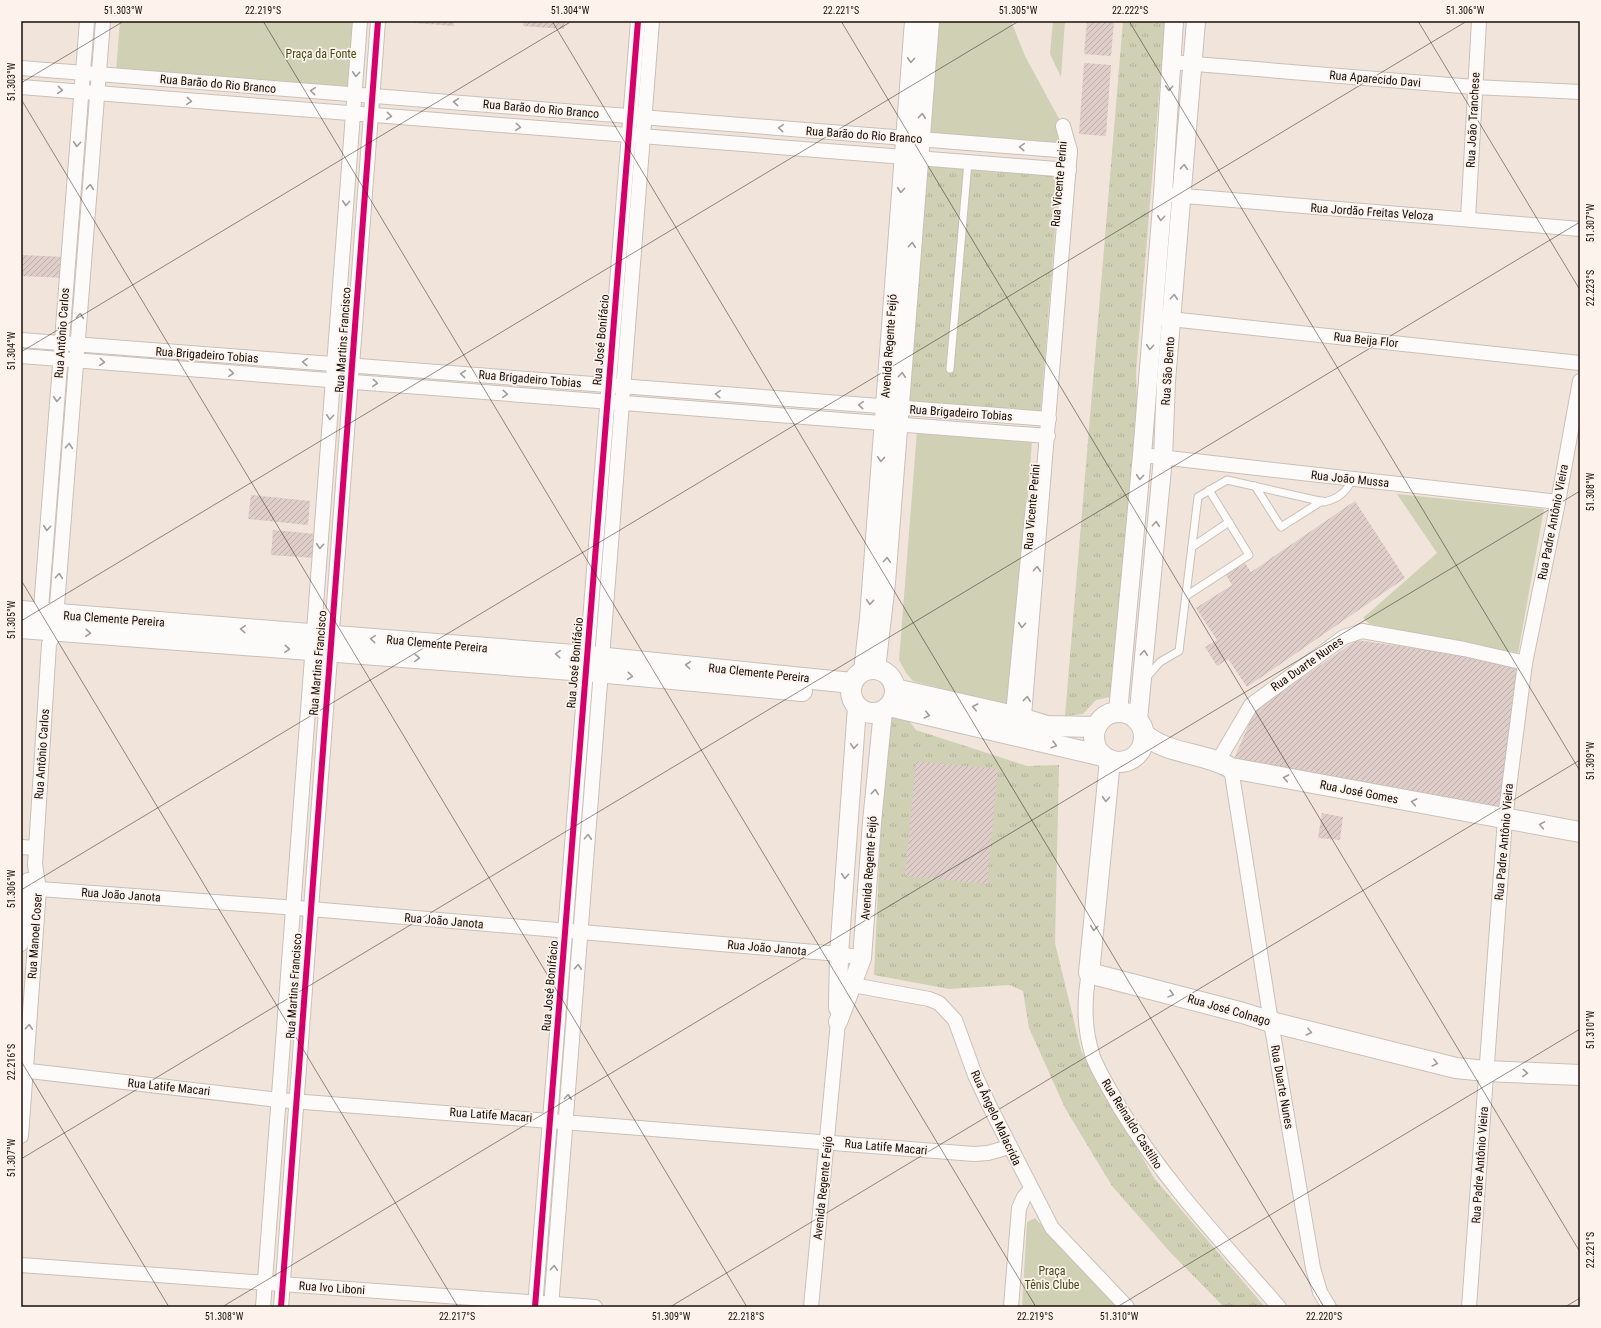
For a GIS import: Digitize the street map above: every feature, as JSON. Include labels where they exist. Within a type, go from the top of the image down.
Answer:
[{"type":"main road","name":"Rua Clemente Pereira","points":[[40,624],[321,643],[860,685],[867,713],[889,702]]},
{"type":"main road","points":[[860,685],[883,671],[889,676],[889,702],[1018,727],[1106,758],[1118,762],[1133,757],[1142,746],[1141,727],[1132,715],[1118,712],[1104,716],[1096,727],[1095,742],[1106,758],[1089,973]]},
{"type":"main road","points":[[1018,727],[1096,727]]},
{"type":"main road","name":"Rua José Gomes","points":[[1141,727],[1156,743],[1224,764],[1505,819],[1580,832]]},
{"type":"main road","name":"Rua José Colnago","points":[[1089,973],[1243,1013],[1271,1022],[1444,1066],[1486,1071],[1580,1075]]},
{"type":"street","name":"Rua Antônio Carlos","points":[[35,865],[40,624],[87,21]]},
{"type":"street","name":"Rua Antônio Carlos","points":[[40,624],[78,344],[103,21]]},
{"type":"street","name":"Rua Martins Francisco","points":[[281,1307],[311,909],[326,469],[360,21]]},
{"type":"street","name":"Rua Martins Francisco","points":[[263,1307],[293,908],[321,643],[344,470],[378,21]]},
{"type":"street","name":"Rua José Bonifácio","points":[[551,1306],[581,933],[607,402],[638,21]]},
{"type":"street","name":"Rua José Bonifácio","points":[[536,1305],[565,931],[624,387],[652,21]]},
{"type":"street","name":"Avenida Regente Feijó","points":[[811,1307],[838,1022],[845,984],[839,954],[860,685],[879,582],[911,158],[914,21]]},
{"type":"street","name":"Avenida Regente Feijó","points":[[912,138],[930,21]]},
{"type":"street","name":"Rua São Bento","points":[[1118,712],[1142,455],[1163,194],[1174,21]]},
{"type":"street","name":"Rua São Bento","points":[[1141,727],[1142,683],[1163,458],[1172,320],[1196,21]]},
{"type":"street","name":"Rua João Tranchese","points":[[1468,219],[1474,87],[1479,21]]},
{"type":"street","name":"Rua Aparecido Davi","points":[[1171,62],[1474,87],[1580,92]]},
{"type":"street","name":"Rua Barão do Rio Branco","points":[[21,68],[1066,150]]},
{"type":"street","name":"Rua Barão do Rio Branco","points":[[21,87],[1064,170]]},
{"type":"street","name":"Rua Vicente Perini","points":[[1018,727],[1066,150]]},
{"type":"street","name":"Rua Jordão Freitas Veloza","points":[[1163,194],[1182,197],[1580,229]]},
{"type":"street","name":"Rua Beija Flor","points":[[1153,318],[1580,363]]},
{"type":"street","name":"Rua Brigadeiro Tobias","points":[[21,340],[742,396],[1043,435]]},
{"type":"street","name":"Rua Brigadeiro Tobias","points":[[21,356],[741,412],[1044,419]]},
{"type":"street","name":"Rua Padre Antônio Vieira","points":[[1470,1307],[1505,819],[1525,663],[1558,502],[1580,381]]},
{"type":"street","points":[[741,412],[742,396]]},
{"type":"street","name":"Rua João Mussa","points":[[1142,455],[1558,502]]},
{"type":"street","points":[[326,469],[344,470]]},
{"type":"street","name":"Rua Duarte Nunes","points":[[1329,1307],[1320,1292],[1313,1268],[1271,1022],[1224,764],[1250,705],[1344,637],[1362,631],[1464,649],[1525,663]]},
{"type":"street","name":"Avenida Regente Feijó","points":[[845,984],[862,958],[872,822],[889,702]]},
{"type":"street","points":[[849,821],[872,822]]},
{"type":"street","points":[[21,847],[36,848]]},
{"type":"street","name":"Rua Manoel Coser","points":[[21,944],[35,865]]},
{"type":"street","name":"Rua João Janota","points":[[32,888],[311,909],[839,954],[862,958]]},
{"type":"street","name":"Rua Manoel Coser","points":[[21,1136],[32,888]]},
{"type":"street","name":"Rua Reinaldo Castilho","points":[[1089,973],[1085,992],[1087,1028],[1093,1058],[1104,1079],[1134,1131],[1161,1170],[1279,1307]]},
{"type":"street","name":"Rua Ângelo Malacrida","points":[[845,984],[929,999],[939,1003],[948,1011],[955,1020],[975,1075],[1009,1146],[1031,1189],[1057,1233],[1127,1307]]},
{"type":"street","name":"Rua Latife Macari","points":[[23,1070],[279,1100],[296,1100],[974,1154],[988,1153],[1009,1146]]},
{"type":"street","points":[[1011,1307],[1019,1208],[1024,1197],[1031,1189]]},
{"type":"street","name":"Rua Ivo Liboni","points":[[21,1265],[536,1305],[595,1307]]},
{"type":"lane","points":[[950,369],[968,162]]},
{"type":"lane","points":[[1142,683],[1160,662],[1179,651],[1198,497],[1227,480],[1322,501],[1332,500],[1348,488],[1352,479]]},
{"type":"lane","points":[[1255,486],[1281,527],[1322,501]]},
{"type":"lane","points":[[1186,596],[1249,555],[1209,490]]},
{"type":"lane","points":[[1192,546],[1229,522]]},
{"type":"green space","name":"Praça da Fonte","points":[[120,21],[358,21],[353,90],[116,71]]},
{"type":"green space","points":[[932,21],[1011,21],[1025,56],[1063,126],[1061,150],[920,139]]},
{"type":"green space","points":[[1053,21],[1065,21],[1061,77],[1050,54]]},
{"type":"green space","points":[[1123,21],[1165,21],[1136,372],[1141,516],[1115,696],[1096,700],[1083,714],[1065,716]]},
{"type":"green space","points":[[919,158],[1060,169],[1040,419],[899,408]]},
{"type":"green space","points":[[917,431],[1032,441],[1012,707],[913,681],[906,673],[899,660]]},
{"type":"green space","points":[[1397,494],[1544,509],[1518,653],[1370,624],[1363,618],[1437,553]]},
{"type":"green space","points":[[903,713],[916,730],[1027,766],[1059,765],[1055,943],[1081,1050],[1154,1178],[1265,1307],[1224,1307],[1170,1252],[1112,1186],[1065,1108],[1029,1028],[1023,991],[1010,985],[949,989],[874,975],[886,719]]},
{"type":"green space","name":"Praça Tênis Clube","points":[[1035,1218],[1116,1307],[1022,1307],[1027,1222]]},
{"type":"building","points":[[415,21],[454,21],[454,26],[415,23]]},
{"type":"building","points":[[524,21],[565,21],[564,29],[523,26]]},
{"type":"building","points":[[1087,21],[1114,21],[1111,56],[1084,54]]},
{"type":"building","points":[[1084,63],[1111,65],[1106,136],[1079,134]]},
{"type":"building","points":[[21,255],[67,257],[66,278],[21,276]]},
{"type":"building","points":[[251,495],[310,501],[308,525],[248,519]]},
{"type":"building","points":[[1355,501],[1405,578],[1247,687],[1228,659],[1217,666],[1205,647],[1217,640],[1196,608],[1232,585],[1226,575],[1245,563],[1251,572]]},
{"type":"building","points":[[273,530],[316,534],[314,558],[271,555]]},
{"type":"building","points":[[1357,640],[1524,664],[1498,809],[1234,759],[1255,710]]},
{"type":"building","points":[[916,761],[998,769],[987,884],[905,876]]},
{"type":"building","points":[[1322,813],[1343,817],[1340,840],[1318,838]]},
{"type":"cycle path","points":[[281,1307],[378,21]]},
{"type":"cycle path","points":[[535,1307],[638,21]]}]
